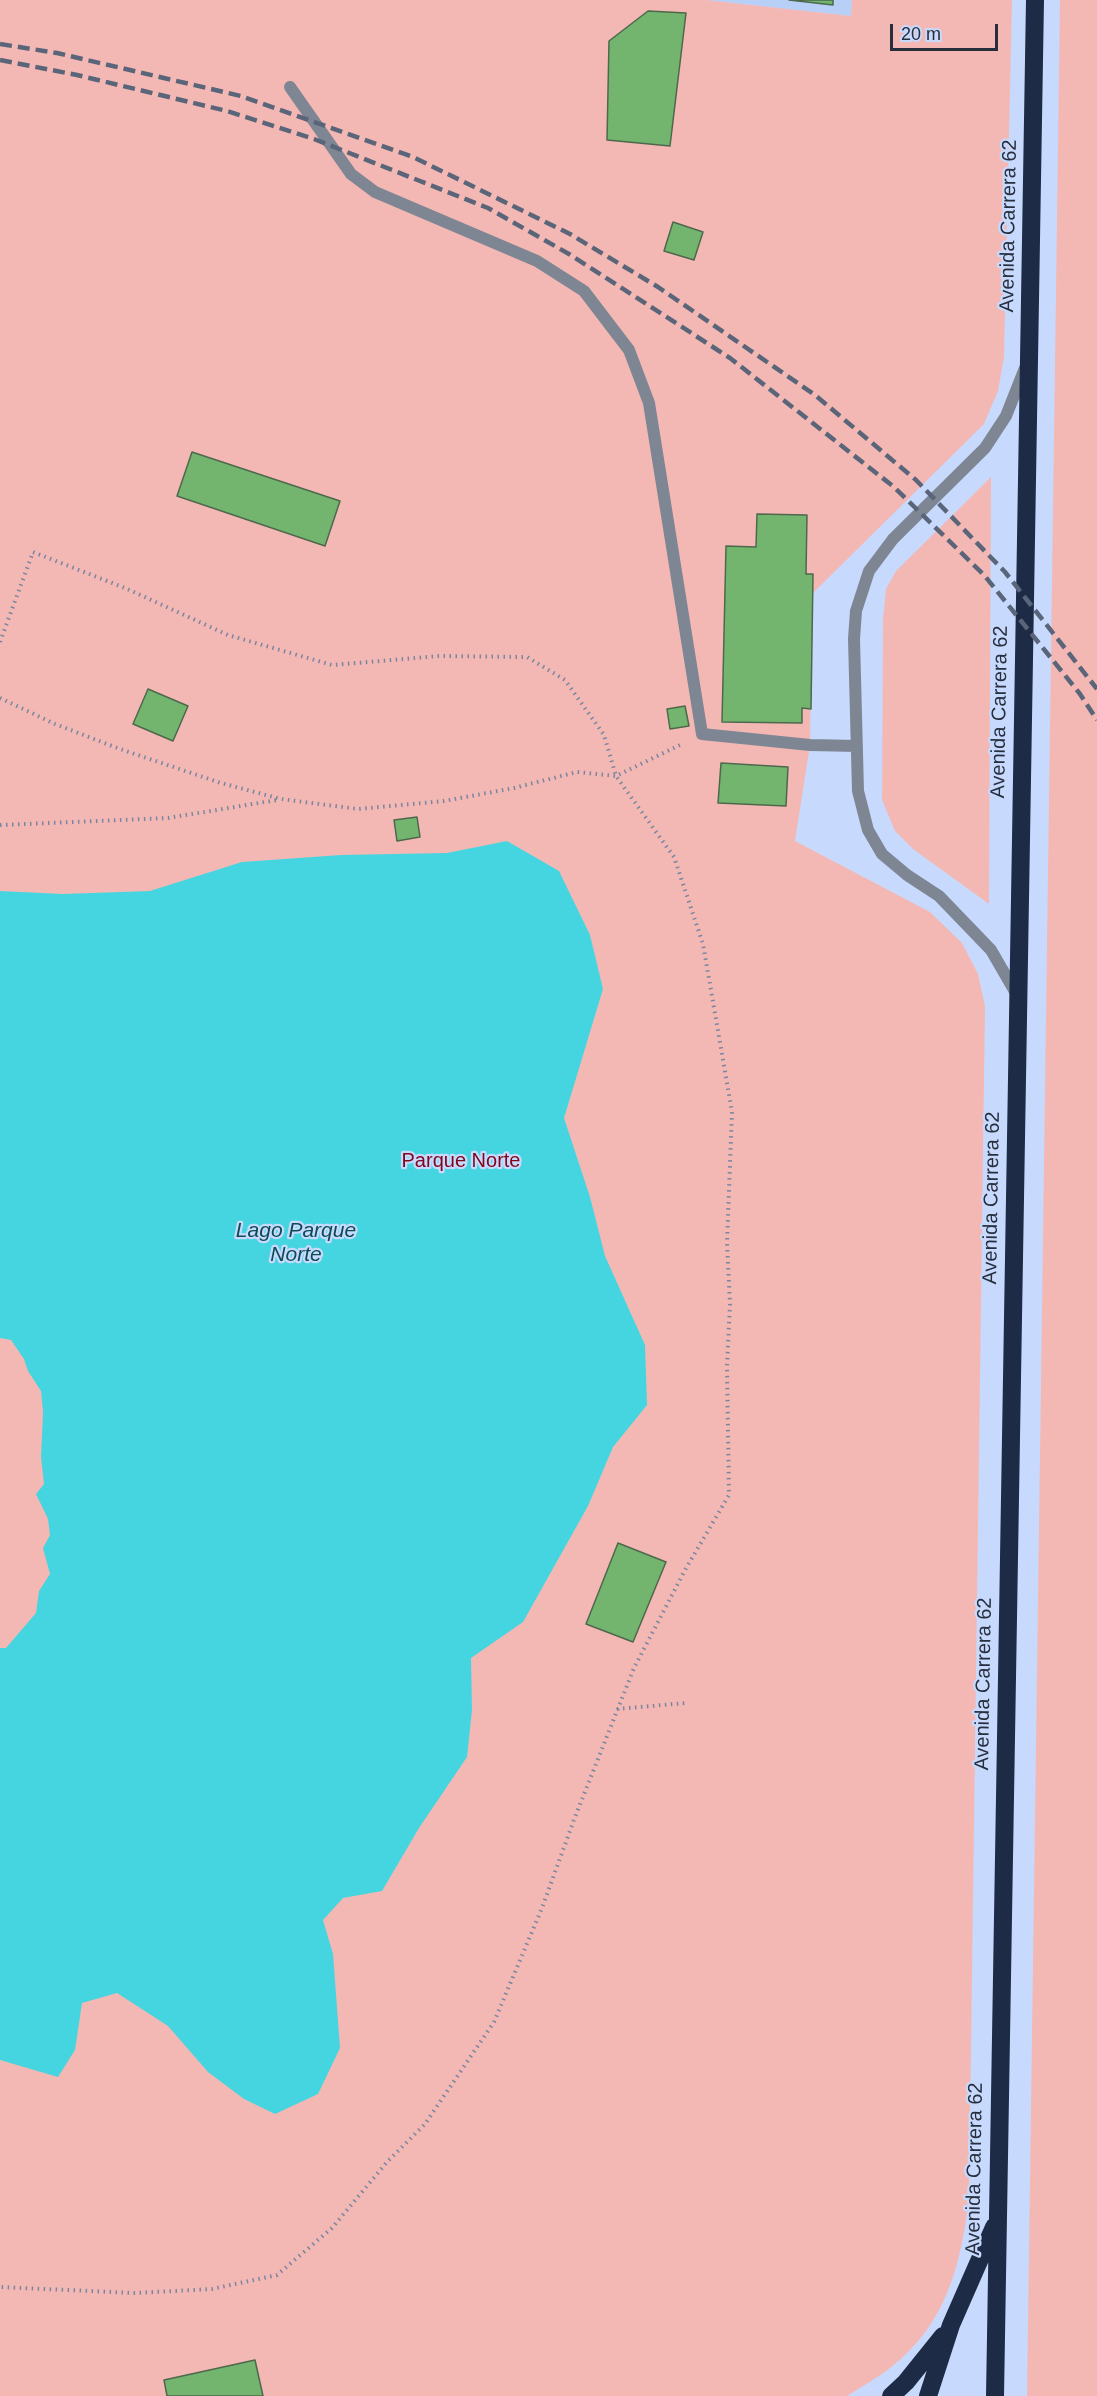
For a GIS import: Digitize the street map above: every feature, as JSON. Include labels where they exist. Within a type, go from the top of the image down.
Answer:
[{"type":"highway","name":"Avenida Carrera 62","points":[[995,2396],[1035,0]]},
{"type":"highway","points":[[928,2396],[951,2325],[997,2220]]},
{"type":"highway","points":[[891,2396],[926,2358],[951,2325]]},
{"type":"lane","points":[[290,87],[351,174],[375,192],[537,261],[575,285],[584,291],[629,350],[649,403],[702,734],[810,745],[857,746]]},
{"type":"lane","points":[[1018,996],[991,950],[939,896],[907,875],[882,854],[868,830],[858,791],[855,620],[869,571],[893,539],[985,448],[1006,416],[1029,358]]},
{"type":"path","points":[[0,642],[33,552],[125,588],[228,635],[332,665],[439,656],[526,657],[566,680],[604,735],[616,776],[674,857],[703,944],[732,1112],[727,1243],[730,1304],[727,1366],[729,1496],[680,1580],[634,1668],[542,1908],[494,2022],[425,2124],[387,2162],[332,2228],[277,2275],[212,2289],[135,2293],[0,2287]]},
{"type":"path","points":[[0,698],[55,724],[120,749],[221,783],[281,799],[358,809],[444,801],[514,788],[577,772],[616,776],[702,734]]},
{"type":"path","points":[[0,825],[168,818],[281,799]]},
{"type":"path","points":[[617,1710],[686,1703]]},
{"type":"shaded area","points":[[706,0],[852,0],[851,16]]},
{"type":"green space","name":"Parque Norte","points":[[0,0],[706,0],[851,16],[852,0],[1012,0],[1004,357],[998,391],[984,424],[812,594],[810,745],[795,841],[930,912],[962,943],[978,974],[985,1006],[969,2198],[961,2247],[948,2292],[925,2333],[885,2372],[847,2396],[0,2396]]},
{"type":"green space","points":[[1060,0],[1097,0],[1097,2396],[1027,2396]]},
{"type":"green space","points":[[991,477],[989,904],[913,849],[895,831],[882,800],[883,619],[886,589],[896,571]]},
{"type":"water","name":"Lago Parque Norte","points":[[507,841],[559,871],[590,935],[603,989],[564,1118],[590,1197],[605,1256],[645,1345],[647,1405],[613,1447],[588,1506],[523,1622],[471,1658],[472,1710],[467,1757],[419,1828],[382,1891],[343,1898],[323,1920],[333,1954],[340,2048],[318,2094],[275,2114],[244,2099],[208,2072],[168,2026],[117,1993],[82,2003],[75,2050],[58,2077],[0,2060],[0,1648],[6,1648],[36,1613],[39,1591],[50,1574],[43,1548],[50,1535],[48,1519],[36,1494],[44,1484],[41,1457],[43,1412],[41,1391],[11,1340],[0,1338],[0,891],[63,894],[150,891],[242,862],[341,855],[447,853]]},
{"type":"building","points":[[789,0],[833,0],[833,5]]},
{"type":"building","points":[[648,11],[686,13],[670,146],[607,140],[609,41]]},
{"type":"building","points":[[673,222],[703,232],[694,260],[664,251]]},
{"type":"building","points":[[192,452],[340,501],[325,546],[177,496]]},
{"type":"building","points":[[757,514],[807,515],[806,574],[813,574],[811,709],[802,708],[802,723],[722,722],[726,546],[756,547]]},
{"type":"building","points":[[148,689],[188,706],[173,741],[133,724]]},
{"type":"building","points":[[685,706],[689,726],[670,729],[667,709]]},
{"type":"building","points":[[721,763],[788,767],[786,806],[718,803]]},
{"type":"building","points":[[417,817],[420,837],[397,841],[394,820]]},
{"type":"building","points":[[618,1543],[666,1562],[633,1642],[586,1624]]},
{"type":"building","points":[[255,2360],[263,2396],[167,2396],[164,2380]]},
{"type":"railway","points":[[0,44],[57,53],[241,96],[413,157],[570,234],[658,287],[815,395],[916,480],[1005,572],[1097,689]]},
{"type":"railway","points":[[0,60],[77,75],[227,111],[314,139],[488,208],[569,254],[730,358],[894,487],[984,575],[1080,694],[1097,720]]}]
